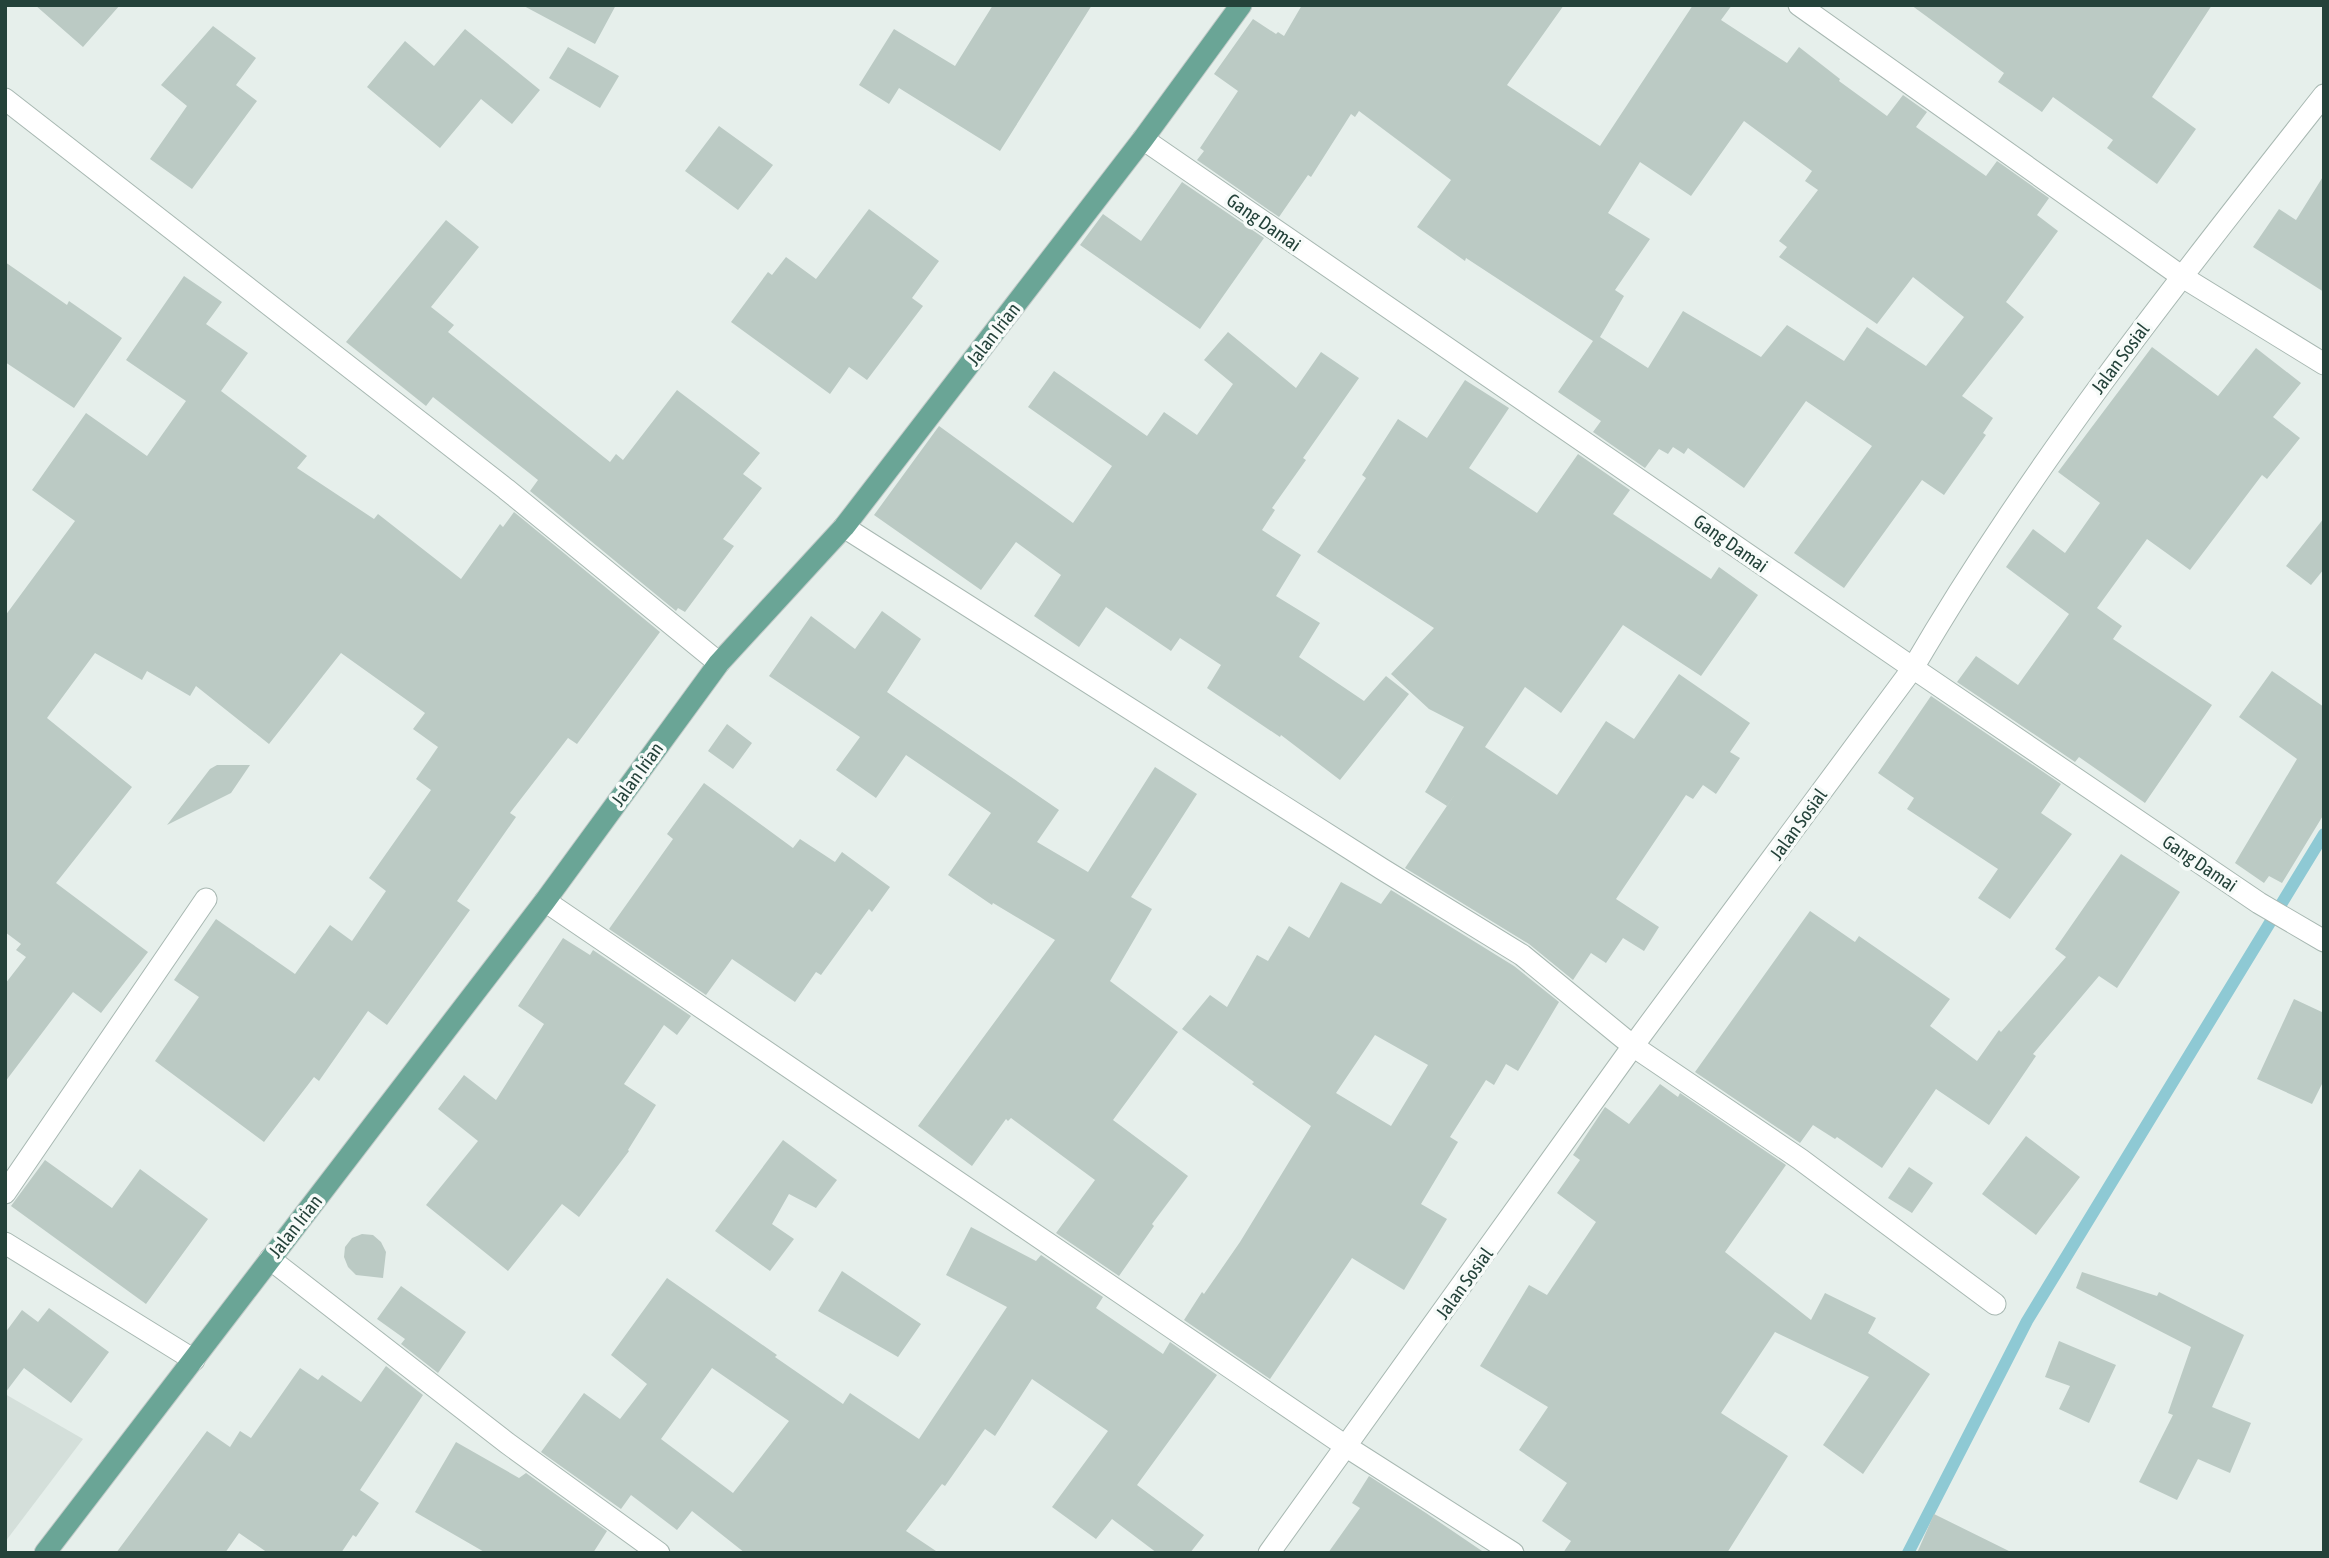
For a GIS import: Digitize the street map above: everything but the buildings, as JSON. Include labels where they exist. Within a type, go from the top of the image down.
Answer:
[{"type":"main road","name":"Jalan Irian","points":[[45,1553],[545,901],[719,663],[844,527],[1143,139],[1241,5]]},
{"type":"street","points":[[1799,5],[2181,276],[2324,364]]},
{"type":"street","name":"Jalan Sosial","points":[[1269,1553],[1633,1046],[1913,668],[1937,626],[2049,454],[2181,276],[2324,95]]},
{"type":"street","points":[[5,99],[506,489],[719,663]]},
{"type":"street","name":"Gang Damai","points":[[1143,139],[2259,903],[2324,941]]},
{"type":"street","points":[[844,527],[1522,955],[1633,1046],[1800,1159],[1995,1304]]},
{"type":"street","points":[[5,1193],[206,899]]},
{"type":"street","points":[[545,901],[1347,1447],[1513,1553]]},
{"type":"street","points":[[5,1243],[194,1360]]},
{"type":"street","points":[[270,1259],[507,1443],[659,1553]]},
{"type":"shaded area","points":[[5,1394],[83,1439],[5,1542]]},
{"type":"waterway","points":[[1908,1553],[2027,1321],[2324,834]]}]
